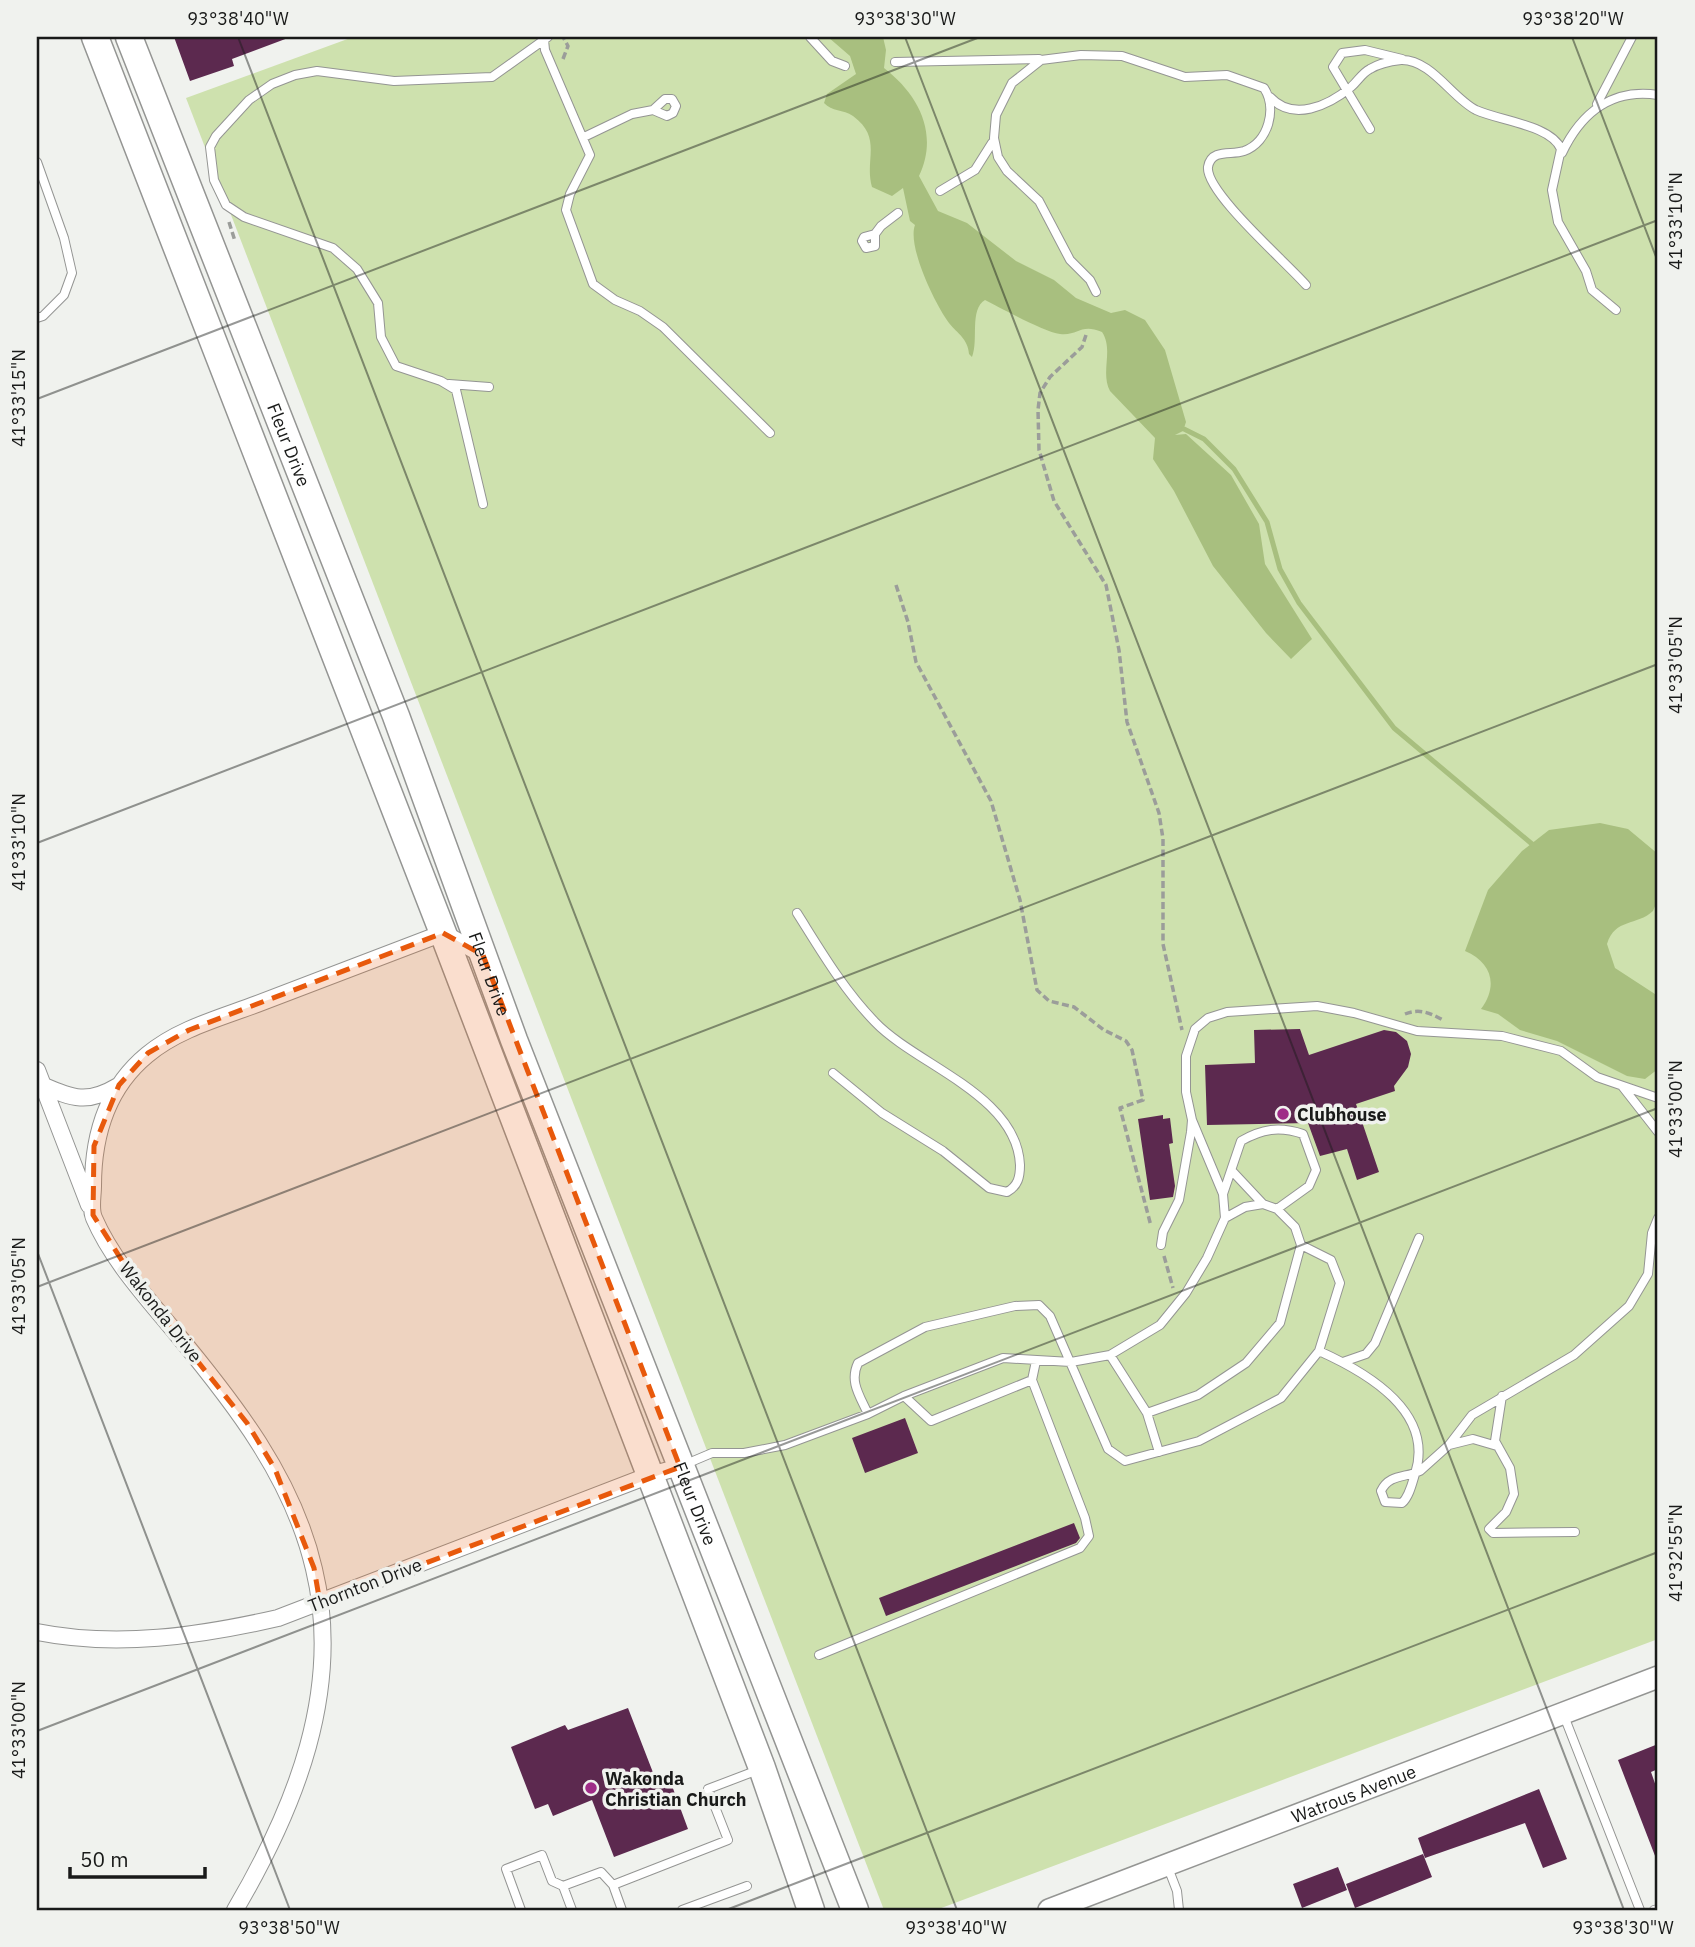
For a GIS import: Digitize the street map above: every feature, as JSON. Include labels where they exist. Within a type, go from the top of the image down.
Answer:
[{"type":"main road","name":"Fleur Drive","points":[[94,37],[443,933],[761,1768],[811,1910]]},
{"type":"main road","name":"Fleur Drive","points":[[129,37],[396,716],[483,956],[680,1467],[855,1910]]},
{"type":"street","points":[[93,1215],[94,1146],[103,1116],[120,1085],[148,1053],[189,1030],[443,933],[483,956]]},
{"type":"street","points":[[40,1078],[64,1095],[83,1099],[100,1097],[120,1085]]},
{"type":"street","name":"Wakonda Drive","points":[[40,1078],[93,1215],[142,1292],[247,1423],[275,1469],[314,1568],[320,1603],[320,1679],[313,1727],[301,1774],[284,1819],[235,1910]]},
{"type":"street","name":"Thornton Drive","points":[[37,1632],[103,1639],[162,1638],[239,1627],[278,1618],[650,1475],[680,1467]]},
{"type":"street","name":"Watrous Avenue","points":[[1049,1910],[1658,1677]]},
{"type":"lane","points":[[810,37],[832,61],[845,66]]},
{"type":"lane","points":[[1616,310],[1592,290],[1586,271],[1558,222],[1552,190],[1561,155],[1578,126],[1607,89],[1632,37]]},
{"type":"lane","points":[[489,387],[449,384],[396,366],[381,337],[380,314],[374,295],[342,254],[325,244],[244,217],[226,205],[211,168],[210,147],[216,136],[249,100],[272,84],[295,75],[317,71],[394,81],[492,77],[546,39],[558,82],[590,155],[589,162],[570,194],[566,211],[593,284],[615,300],[640,311],[663,327],[770,433]]},
{"type":"lane","points":[[1370,129],[1333,67],[1342,53],[1365,50],[1404,60],[1429,72],[1461,101],[1479,111],[1552,135],[1567,133],[1578,126]]},
{"type":"lane","points":[[895,62],[1122,56],[1185,77],[1227,75],[1257,84],[1284,108],[1307,110],[1322,106],[1346,91],[1370,68],[1404,60]]},
{"type":"lane","points":[[1001,164],[994,138],[996,115],[1007,89],[1034,64],[1049,58]]},
{"type":"lane","points":[[1593,109],[1628,95],[1658,95]]},
{"type":"lane","points":[[1270,97],[1270,116],[1262,136],[1241,152],[1214,156],[1209,162],[1209,179],[1232,209],[1306,285]]},
{"type":"lane","points":[[584,137],[632,114],[653,110]]},
{"type":"lane","points":[[1552,135],[1559,145],[1561,155]]},
{"type":"lane","points":[[940,191],[966,177],[982,163],[994,138]]},
{"type":"lane","points":[[982,163],[996,161],[1001,164],[1039,201],[1070,260],[1090,280],[1096,292]]},
{"type":"lane","points":[[37,162],[64,238],[72,273],[64,295],[43,316],[37,318]]},
{"type":"lane","points":[[875,234],[898,213]]},
{"type":"lane","points":[[449,384],[460,399],[483,504]]},
{"type":"lane","points":[[797,912],[833,972],[877,1024],[913,1053],[961,1082],[996,1115],[1018,1154],[1019,1175],[1016,1186],[1007,1192],[989,1188],[943,1151],[882,1113],[833,1073]]},
{"type":"lane","points":[[680,1467],[712,1453],[744,1453],[785,1445],[1003,1358],[1071,1362],[1110,1355],[1160,1325],[1178,1303],[1207,1258],[1225,1218],[1223,1194],[1202,1137],[1192,1120],[1186,1092],[1186,1053],[1195,1029],[1208,1018],[1227,1012],[1317,1006],[1417,1031],[1502,1036],[1547,1046],[1573,1056],[1597,1077],[1658,1098]]},
{"type":"lane","points":[[1622,1086],[1658,1132]]},
{"type":"lane","points":[[1161,1245],[1163,1231],[1179,1200],[1192,1120]]},
{"type":"lane","points":[[1223,1194],[1233,1172],[1233,1157],[1241,1141],[1259,1131],[1285,1128],[1303,1134],[1316,1170],[1309,1186],[1277,1209]]},
{"type":"lane","points":[[1147,1413],[1198,1395],[1246,1363],[1280,1324],[1301,1245],[1295,1227],[1277,1209],[1263,1204],[1233,1172]]},
{"type":"lane","points":[[1225,1218],[1245,1207],[1263,1204]]},
{"type":"lane","points":[[1319,1351],[1380,1385],[1404,1410],[1419,1445],[1420,1457],[1415,1474],[1407,1499],[1393,1504],[1385,1502],[1381,1491],[1384,1484],[1398,1476],[1415,1474],[1448,1445],[1472,1415],[1574,1355],[1613,1323],[1635,1299],[1648,1274],[1652,1233],[1658,1218]]},
{"type":"lane","points":[[1343,1362],[1366,1354],[1375,1343],[1419,1238]]},
{"type":"lane","points":[[868,1414],[855,1388],[853,1374],[858,1363],[925,1327],[1015,1306],[1039,1305],[1050,1316],[1108,1449],[1125,1461],[1199,1441],[1281,1398],[1319,1351],[1340,1283],[1331,1260],[1301,1245]]},
{"type":"lane","points":[[1110,1355],[1147,1413],[1159,1452]]},
{"type":"lane","points":[[819,1655],[1080,1548],[1089,1536],[1085,1518],[1032,1380],[1037,1362]]},
{"type":"lane","points":[[904,1396],[931,1421],[1032,1380]]},
{"type":"lane","points":[[1502,1396],[1496,1427],[1497,1447],[1510,1468],[1514,1494],[1506,1512],[1489,1529],[1493,1533],[1575,1532]]},
{"type":"lane","points":[[1448,1445],[1473,1439],[1497,1447]]},
{"type":"lane","points":[[1563,1713],[1640,1910]]},
{"type":"lane","points":[[613,1885],[728,1840],[708,1789],[761,1768]]},
{"type":"lane","points":[[521,1910],[506,1869],[542,1855],[552,1881],[563,1886],[601,1872],[613,1885],[622,1910]]},
{"type":"lane","points":[[1167,1865],[1177,1891],[1179,1910]]},
{"type":"lane","points":[[563,1886],[572,1910]]},
{"type":"lane","points":[[682,1910],[747,1886]]},
{"type":"path","points":[[560,62],[568,46],[563,37]]},
{"type":"path","points":[[1086,335],[1082,347],[1050,377],[1041,393],[1038,410],[1039,450],[1054,501],[1106,585],[1119,650],[1127,722],[1159,813],[1163,839],[1163,944],[1186,1053]]},
{"type":"path","points":[[896,585],[908,622],[916,662],[990,802],[1020,900],[1037,990],[1049,1001],[1081,1012],[1104,1030],[1126,1041],[1132,1050],[1143,1100],[1121,1108],[1140,1192],[1161,1245],[1178,1303]]},
{"type":"highlighted area","points":[[443,933],[483,955],[680,1467],[320,1603],[314,1568],[275,1469],[247,1423],[142,1292],[93,1215],[94,1146],[119,1085],[148,1053],[189,1030]]},
{"type":"shaded area","points":[[353,37],[1658,37],[1658,1639],[936,1910],[884,1910],[186,98]]},
{"type":"shaded area","points":[[828,37],[883,37],[886,50],[884,68],[907,90],[922,116],[927,145],[919,176],[938,211],[967,223],[1016,261],[1054,280],[1076,298],[1111,313],[1125,310],[1145,320],[1165,350],[1186,422],[1183,431],[1175,435],[1186,434],[1231,475],[1259,524],[1265,564],[1312,639],[1291,659],[1266,633],[1213,566],[1174,491],[1153,459],[1155,438],[1110,391],[1106,376],[1107,346],[1102,332],[1084,329],[1060,334],[985,300],[977,311],[972,357],[969,354],[965,340],[943,314],[924,275],[915,246],[915,225],[910,221],[903,188],[892,196],[872,187],[870,141],[862,124],[853,116],[830,108],[824,103],[827,94],[856,74],[850,56]]},
{"type":"shaded area","points":[[1600,823],[1628,829],[1658,854],[1658,899],[1653,911],[1615,930],[1607,944],[1615,968],[1658,996],[1658,1069],[1645,1079],[1627,1076],[1557,1041],[1520,1030],[1498,1014],[1481,1009],[1490,991],[1490,975],[1481,961],[1465,951],[1488,890],[1522,851],[1549,830]]},
{"type":"building","points":[[174,37],[288,38],[232,59],[234,66],[190,81]]},
{"type":"building","name":"Clubhouse","points":[[1300,1029],[1309,1055],[1384,1030],[1396,1032],[1407,1041],[1411,1054],[1408,1067],[1394,1086],[1395,1091],[1356,1104],[1379,1172],[1357,1180],[1347,1149],[1320,1156],[1308,1123],[1207,1125],[1205,1065],[1255,1063],[1254,1030]]},
{"type":"building","points":[[1163,1115],[1163,1119],[1170,1118],[1173,1143],[1169,1144],[1175,1186],[1173,1197],[1150,1200],[1138,1119]]},
{"type":"building","points":[[905,1418],[918,1453],[865,1473],[852,1438]]},
{"type":"building","points":[[1074,1523],[1080,1538],[1076,1543],[886,1616],[879,1598]]},
{"type":"building","points":[[628,1708],[659,1788],[671,1783],[688,1829],[614,1857],[592,1800],[553,1816],[548,1804],[535,1809],[511,1747],[565,1725],[568,1730]]},
{"type":"building","points":[[1658,1744],[1658,1769],[1651,1772],[1658,1792],[1657,1861],[1618,1760]]},
{"type":"building","points":[[1539,1789],[1567,1859],[1543,1868],[1525,1823],[1425,1858],[1418,1838]]},
{"type":"building","points":[[1423,1854],[1432,1877],[1355,1908],[1346,1884]]},
{"type":"building","points":[[1338,1867],[1347,1890],[1302,1908],[1293,1884]]},
{"type":"waterway","points":[[1184,429],[1204,439],[1234,469],[1267,522],[1280,569],[1299,603],[1394,728],[1532,844]]},
{"type":"place","name":"Clubhouse","points":[[1283,1114]]},
{"type":"place","name":"Wakonda Christian Church","points":[[591,1788]]}]
